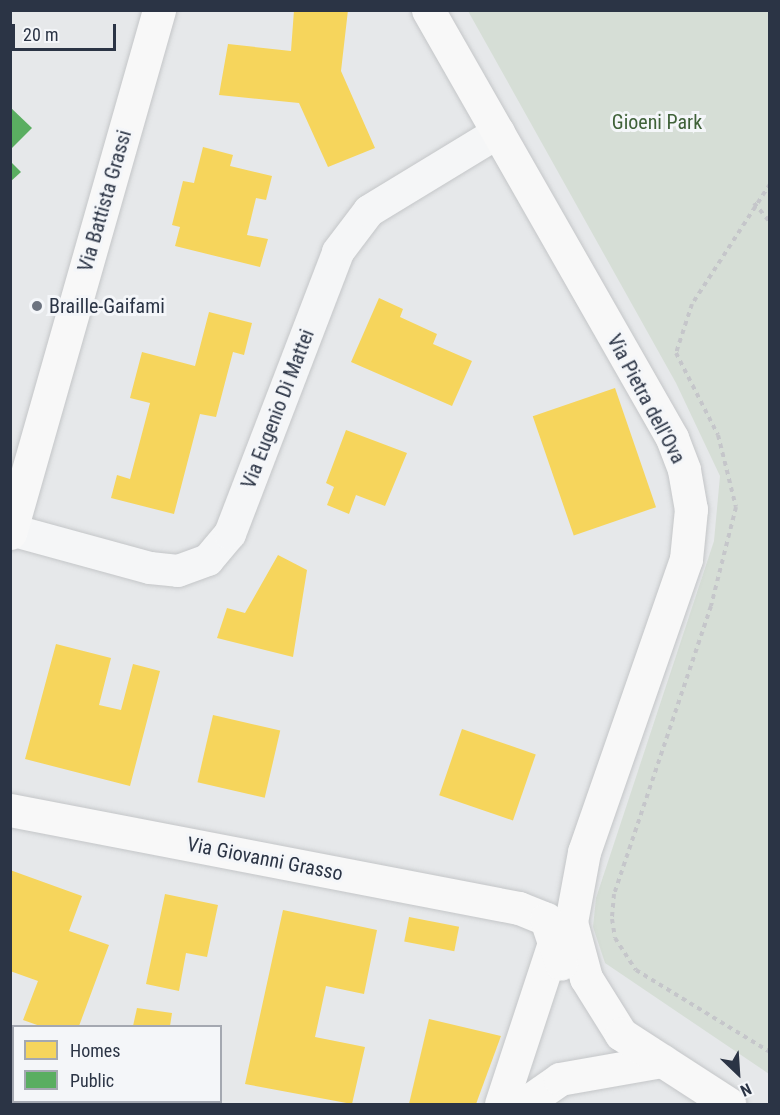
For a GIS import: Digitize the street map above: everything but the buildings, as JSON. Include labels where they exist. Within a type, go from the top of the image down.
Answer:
[{"type":"main road","name":"Via Battista Grassi","points":[[11,531],[159,10]]},
{"type":"main road","name":"Via Pietra dell'Ova","points":[[428,10],[672,438],[690,509],[686,560],[573,887],[571,922],[586,978],[621,1034],[646,1062]]},
{"type":"main road","name":"Via Giovanni Grasso","points":[[10,810],[519,908]]},
{"type":"main road","points":[[519,908],[549,907],[573,887]]},
{"type":"main road","points":[[519,908],[546,919],[585,1018],[646,1062],[691,1104]]},
{"type":"main road","points":[[501,1104],[555,939]]},
{"type":"main road","points":[[524,1104],[560,1079],[646,1062],[729,1104]]},
{"type":"street","name":"Via Eugenio Di Mattei","points":[[11,531],[150,568],[178,571],[208,560],[230,534],[338,252],[369,211],[498,132]]},
{"type":"path","points":[[770,184],[754,203],[692,304],[676,353],[718,435],[736,507],[711,606],[617,884],[612,919],[615,939],[636,970],[770,1052]]},
{"type":"path","points":[[754,203],[770,222]]},
{"type":"green space","name":"Gioeni Park","points":[[468,11],[769,11],[769,1074],[605,963],[593,927],[596,898],[714,541],[720,476],[676,383]]},
{"type":"place","name":"Braille-Gaifami","points":[[37,306]]}]
